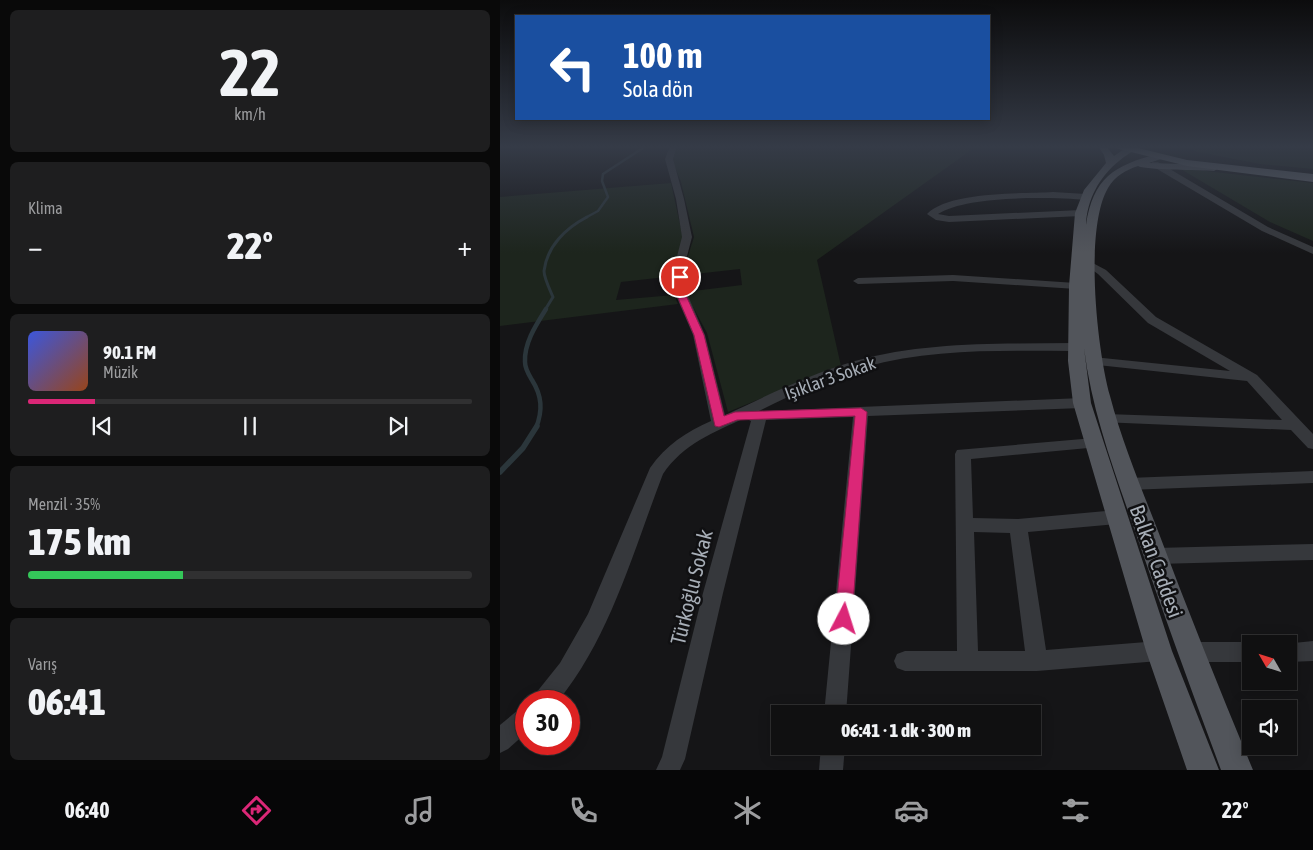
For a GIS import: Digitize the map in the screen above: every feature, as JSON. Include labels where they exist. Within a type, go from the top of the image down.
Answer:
[{"type":"main road","name":"Balkan Caddesi","points":[[1094,182],[1080,213],[1076,286],[1086,352],[1128,484],[1190,652],[1237,770]]},
{"type":"main road","name":"Balkan Caddesi","points":[[1107,182],[1100,194],[1093,216],[1089,264],[1089,324],[1082,403],[1158,651],[1203,770]]},
{"type":"main road","points":[[1158,651],[1190,652]]},
{"type":"street","points":[[675,182],[687,238],[680,264],[680,291],[699,335],[719,423]]},
{"type":"street","points":[[1203,182],[1266,228],[1313,251]]},
{"type":"street","points":[[1080,213],[949,219],[939,218],[932,214],[946,205],[970,200],[1053,196],[1086,197]]},
{"type":"street","points":[[1089,264],[1102,272],[1152,320],[1252,378],[1313,444]]},
{"type":"street","points":[[858,281],[953,278],[1076,286]]},
{"type":"street","name":"Işıklar 3 Sokak","points":[[554,690],[561,682],[583,646],[599,613],[662,463],[681,442],[719,423],[848,368],[913,353],[968,348],[1086,352],[1252,378]]},
{"type":"street","points":[[735,416],[1082,403]]},
{"type":"street","points":[[837,705],[861,412]]},
{"type":"street","name":"Türkoğlu Sokak","points":[[668,770],[760,416]]},
{"type":"street","points":[[1106,419],[1296,425]]},
{"type":"street","points":[[968,661],[962,454],[1094,443]]},
{"type":"street","points":[[1128,484],[1313,477]]},
{"type":"street","points":[[964,525],[1018,526],[1117,516]]},
{"type":"street","points":[[1018,526],[1037,661]]},
{"type":"street","points":[[1156,556],[1313,552]]},
{"type":"street","points":[[905,662],[1037,661],[1158,651]]},
{"type":"street","points":[[1190,652],[1242,652]]},
{"type":"street","points":[[1298,652],[1313,652]]},
{"type":"street","points":[[500,741],[515,728]]},
{"type":"street","points":[[831,770],[832,755]]},
{"type":"shaded area","points":[[681,182],[927,182],[817,260],[841,366],[728,412],[707,333],[685,292],[742,285],[740,269],[686,275],[685,265],[694,237]]},
{"type":"shaded area","points":[[1202,182],[1313,183],[1313,241],[1270,222]]},
{"type":"shaded area","points":[[671,183],[683,238],[674,266],[675,276],[621,282],[616,300],[674,295],[678,304],[500,326],[500,197]]},
{"type":"waterway","points":[[585,218],[598,211],[608,197],[602,182]]},
{"type":"waterway","points":[[545,310],[553,297],[544,271],[549,254],[565,232],[587,217]]},
{"type":"waterway","points":[[536,427],[540,415],[540,397],[527,372],[525,355],[531,334],[546,309]]},
{"type":"waterway","points":[[500,472],[523,448],[536,427]]},
{"type":"route","points":[[680,277],[680,291],[699,335],[719,423],[735,416],[861,412],[844,619]]}]
